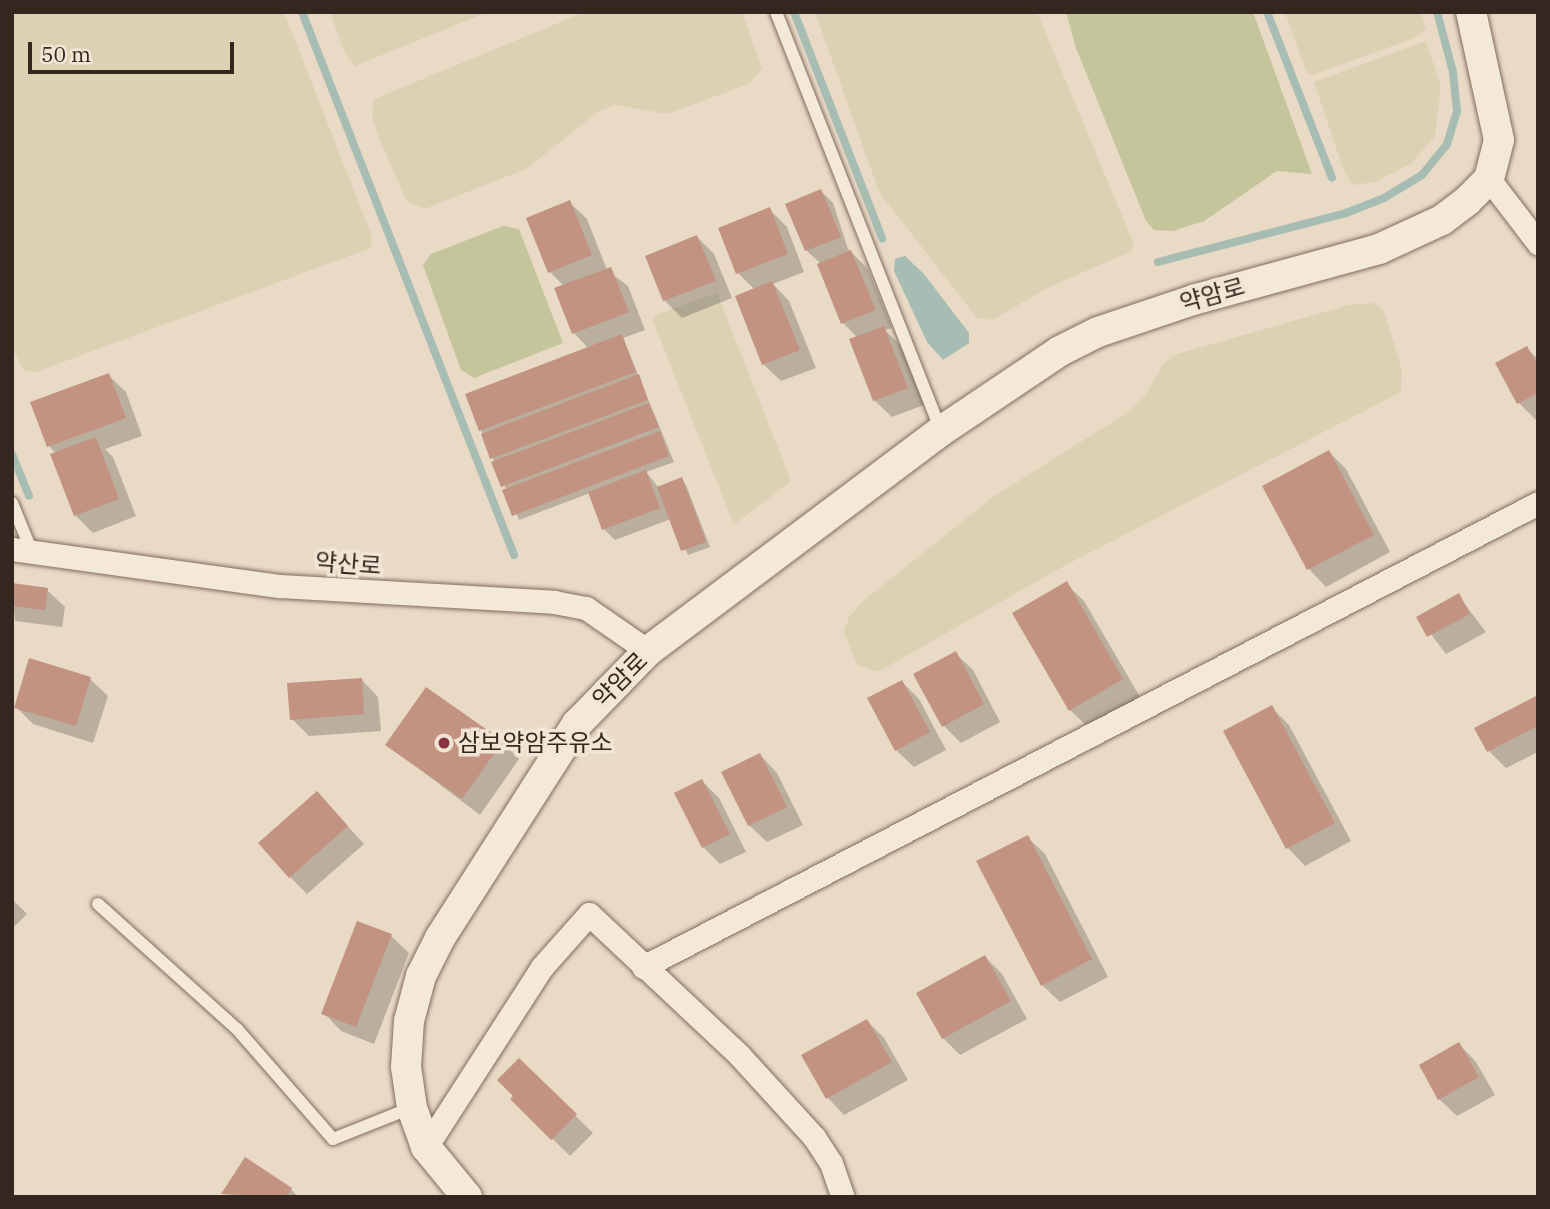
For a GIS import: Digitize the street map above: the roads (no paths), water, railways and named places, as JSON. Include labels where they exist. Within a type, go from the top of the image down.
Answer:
[{"type":"street","points":[[1471,12],[1498,122],[1496,159],[1489,179],[1538,243]]},
{"type":"street","name":"약암로","points":[[467,1197],[426,1147],[412,1108],[406,1067],[408,1021],[421,976],[440,938],[577,724],[648,651],[1015,378],[1098,332],[1193,300],[1379,249],[1442,220],[1489,179]]},
{"type":"street","points":[[643,967],[1538,503]]},
{"type":"street","name":"약산로","points":[[22,551],[280,586],[555,602],[586,608],[648,651]]},
{"type":"street","points":[[426,1147],[542,967],[589,914],[740,1056],[814,1137],[831,1163],[843,1197]]},
{"type":"lane","points":[[776,12],[941,431]]},
{"type":"lane","name":"약산로","points":[[12,503],[22,551]]},
{"type":"lane","points":[[98,904],[237,1029],[333,1139],[412,1108]]},
{"type":"waterway","points":[[302,12],[514,555]]},
{"type":"waterway","points":[[794,12],[882,238]]},
{"type":"waterway","points":[[1267,12],[1332,178]]},
{"type":"waterway","points":[[1158,262],[1346,213],[1384,198],[1422,175],[1447,144],[1457,111],[1453,72],[1437,12]]},
{"type":"waterway","points":[[12,454],[29,496]]},
{"type":"place","name":"삼보약암주유소","points":[[444,743]]}]
